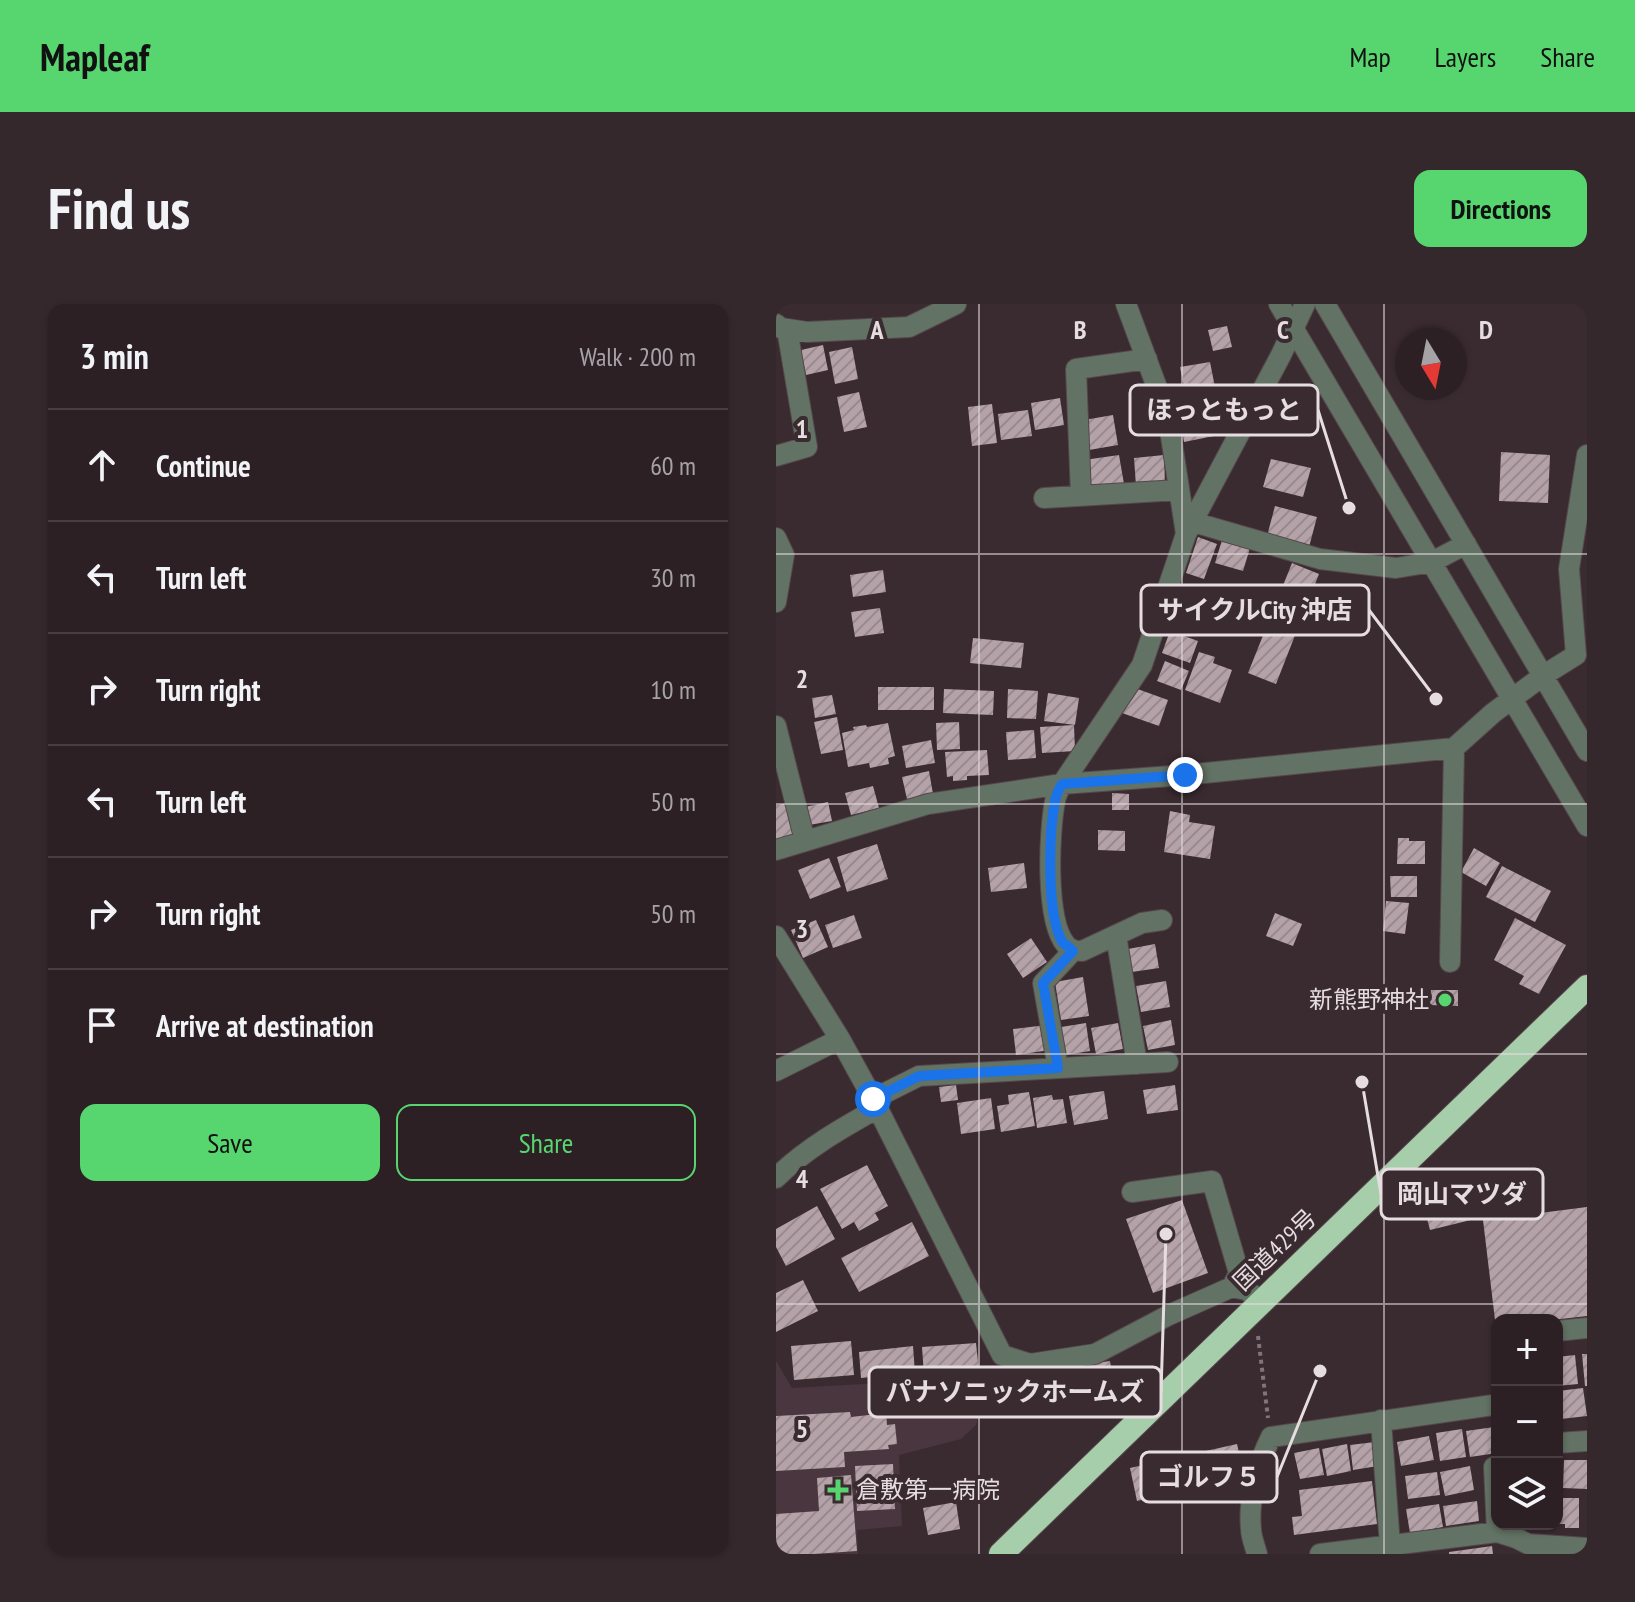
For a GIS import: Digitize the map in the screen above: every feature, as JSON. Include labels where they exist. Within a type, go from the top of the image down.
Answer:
[{"type":"highway","name":"国道429号","points":[[1001,1554],[1587,987]]},
{"type":"street","points":[[776,456],[807,447],[782,326],[807,332],[909,327],[956,304]]},
{"type":"street","points":[[1126,304],[1168,417],[1179,490],[1190,528]]},
{"type":"street","points":[[1279,304],[1587,826]]},
{"type":"street","points":[[1162,920],[1142,923],[1082,951],[1073,951],[1064,943],[1056,923],[1053,900],[1050,845],[1055,798],[1142,665],[1190,528],[1305,304]]},
{"type":"street","points":[[1325,304],[1587,751]]},
{"type":"street","points":[[1081,496],[1076,369],[1147,359]]},
{"type":"street","points":[[776,850],[928,804],[1062,784],[1454,748],[1493,713],[1544,675],[1582,657],[1569,569],[1587,455]]},
{"type":"street","points":[[1044,498],[1179,490]]},
{"type":"street","points":[[1190,528],[1320,559],[1396,568],[1432,562],[1466,544]]},
{"type":"street","points":[[776,538],[784,555],[776,602]]},
{"type":"street","points":[[776,726],[805,841]]},
{"type":"street","points":[[1450,962],[1454,748]]},
{"type":"street","points":[[1116,935],[1137,1064]]},
{"type":"street","points":[[776,936],[876,1103],[1002,1355],[1030,1364],[1095,1354],[1169,1315],[1232,1287],[1246,1290],[1258,1304]]},
{"type":"street","points":[[1058,1068],[1043,983],[1073,951]]},
{"type":"street","points":[[776,1071],[840,1039]]},
{"type":"street","points":[[776,1178],[876,1103],[919,1076],[1168,1062]]},
{"type":"street","points":[[1132,1192],[1212,1181],[1239,1273],[1232,1287]]},
{"type":"street","points":[[1563,1330],[1587,1328]]},
{"type":"street","points":[[1257,1554],[1251,1530],[1253,1497],[1263,1453],[1271,1437],[1491,1405]]},
{"type":"street","points":[[1381,1420],[1390,1546]]},
{"type":"street","points":[[1563,1443],[1587,1441]]},
{"type":"street","points":[[1320,1554],[1390,1546],[1509,1541],[1587,1548]]},
{"type":"path","points":[[1258,1304],[1271,1437]]},
{"type":"shaded area","name":"倉敷第一病院","points":[[776,1361],[792,1388],[989,1377],[976,1425],[961,1439],[899,1455],[902,1526],[857,1530],[858,1554],[776,1554]]},
{"type":"building","points":[[1227,326],[1232,347],[1213,351],[1208,330]]},
{"type":"building","points":[[823,345],[828,370],[806,375],[801,350]]},
{"type":"building","points":[[852,347],[858,379],[835,384],[829,352]]},
{"type":"building","points":[[1210,362],[1215,387],[1185,392],[1180,367]]},
{"type":"building","points":[[859,392],[867,427],[844,432],[837,397]]},
{"type":"building","points":[[1060,398],[1064,425],[1035,430],[1031,403]]},
{"type":"building","points":[[1228,399],[1234,432],[1184,442],[1178,408]]},
{"type":"building","points":[[992,404],[997,443],[972,446],[968,407]]},
{"type":"building","points":[[1028,410],[1032,436],[1001,440],[998,414]]},
{"type":"building","points":[[1113,415],[1118,445],[1089,450],[1084,420]]},
{"type":"building","points":[[1501,452],[1550,455],[1548,503],[1499,501]]},
{"type":"building","points":[[1119,455],[1124,484],[1088,489],[1084,460]]},
{"type":"building","points":[[1164,455],[1165,484],[1136,486],[1134,458]]},
{"type":"building","points":[[1271,459],[1311,468],[1303,497],[1263,487]]},
{"type":"building","points":[[1275,506],[1317,517],[1309,547],[1267,536]]},
{"type":"building","points":[[1198,537],[1217,544],[1204,579],[1186,573]]},
{"type":"building","points":[[1222,540],[1250,548],[1243,571],[1215,563]]},
{"type":"building","points":[[1292,563],[1319,574],[1276,684],[1248,673]]},
{"type":"building","points":[[883,570],[886,592],[853,597],[850,575]]},
{"type":"building","points":[[1181,584],[1203,591],[1193,624],[1171,617]]},
{"type":"building","points":[[880,608],[884,633],[855,637],[851,612]]},
{"type":"building","points":[[1170,631],[1198,641],[1190,663],[1162,653]]},
{"type":"building","points":[[973,638],[1024,643],[1021,668],[970,663]]},
{"type":"building","points":[[1199,652],[1215,657],[1213,663],[1232,670],[1220,703],[1185,690]]},
{"type":"building","points":[[1165,661],[1189,671],[1181,690],[1157,681]]},
{"type":"building","points":[[878,687],[934,687],[934,710],[878,710]]},
{"type":"building","points":[[1132,687],[1168,700],[1159,726],[1122,713]]},
{"type":"building","points":[[944,689],[994,691],[993,715],[943,713]]},
{"type":"building","points":[[1008,689],[1038,691],[1036,719],[1007,718]]},
{"type":"building","points":[[1048,693],[1079,698],[1075,725],[1044,721]]},
{"type":"building","points":[[832,695],[836,714],[815,718],[812,698]]},
{"type":"building","points":[[837,717],[843,750],[821,754],[814,722]]},
{"type":"building","points":[[959,722],[960,749],[937,750],[936,723]]},
{"type":"building","points":[[888,723],[895,756],[888,758],[889,764],[870,768],[869,763],[848,767],[842,733],[854,730],[853,727]]},
{"type":"building","points":[[1074,725],[1075,751],[1042,753],[1040,727]]},
{"type":"building","points":[[1034,730],[1036,758],[1008,760],[1006,732]]},
{"type":"building","points":[[931,740],[935,763],[906,768],[902,746]]},
{"type":"building","points":[[987,750],[989,775],[967,776],[967,780],[953,781],[953,776],[947,777],[945,752]]},
{"type":"building","points":[[929,771],[933,794],[907,799],[902,777]]},
{"type":"building","points":[[873,786],[879,808],[851,815],[845,793]]},
{"type":"building","points":[[1112,793],[1129,794],[1129,810],[1112,810]]},
{"type":"building","points":[[828,802],[832,821],[809,825],[805,807]]},
{"type":"building","points":[[788,803],[795,835],[776,839],[776,805]]},
{"type":"building","points":[[1170,811],[1190,815],[1189,822],[1215,826],[1210,859],[1164,852]]},
{"type":"building","points":[[1098,830],[1125,831],[1125,851],[1098,850]]},
{"type":"building","points":[[1398,838],[1425,841],[1425,864],[1397,864]]},
{"type":"building","points":[[877,844],[888,879],[847,892],[837,857]]},
{"type":"building","points":[[1474,848],[1500,863],[1486,886],[1461,872]]},
{"type":"building","points":[[829,858],[841,887],[810,899],[798,870]]},
{"type":"building","points":[[1024,863],[1027,888],[991,892],[988,868]]},
{"type":"building","points":[[1502,866],[1551,891],[1535,922],[1486,897]]},
{"type":"building","points":[[1390,876],[1417,876],[1417,897],[1391,897]]},
{"type":"building","points":[[1386,901],[1409,903],[1405,934],[1383,931]]},
{"type":"building","points":[[1275,913],[1302,924],[1293,946],[1266,936]]},
{"type":"building","points":[[854,915],[862,938],[833,948],[825,925]]},
{"type":"building","points":[[1515,918],[1566,945],[1539,994],[1519,984],[1524,976],[1494,960]]},
{"type":"building","points":[[816,920],[828,947],[803,958],[791,930]]},
{"type":"building","points":[[1031,938],[1047,962],[1023,978],[1007,954]]},
{"type":"building","points":[[1155,944],[1159,968],[1132,972],[1128,949]]},
{"type":"building","points":[[1083,977],[1089,1016],[1061,1020],[1055,982]]},
{"type":"building","points":[[1166,981],[1170,1007],[1141,1012],[1136,986]]},
{"type":"building","points":[[1431,990],[1458,990],[1458,1006],[1430,1005]]},
{"type":"building","points":[[1171,1020],[1175,1045],[1148,1050],[1143,1026]]},
{"type":"building","points":[[1086,1023],[1090,1051],[1059,1056],[1055,1028]]},
{"type":"building","points":[[1118,1023],[1123,1049],[1096,1054],[1091,1028]]},
{"type":"building","points":[[1046,1025],[1050,1050],[1016,1055],[1013,1029]]},
{"type":"building","points":[[956,1085],[958,1100],[941,1102],[939,1087]]},
{"type":"building","points":[[1175,1085],[1178,1110],[1147,1114],[1143,1090]]},
{"type":"building","points":[[1104,1091],[1108,1119],[1074,1125],[1069,1096]]},
{"type":"building","points":[[1029,1092],[1035,1126],[1001,1132],[997,1106],[1009,1104],[1008,1095]]},
{"type":"building","points":[[1052,1095],[1053,1100],[1063,1099],[1067,1123],[1037,1128],[1033,1098]]},
{"type":"building","points":[[991,1098],[995,1129],[961,1134],[957,1103]]},
{"type":"building","points":[[867,1165],[888,1206],[875,1213],[879,1220],[859,1231],[854,1222],[842,1229],[820,1189]]},
{"type":"building","points":[[1474,1198],[1479,1218],[1430,1230],[1425,1211]]},
{"type":"building","points":[[1182,1200],[1208,1273],[1153,1293],[1126,1219]]},
{"type":"building","points":[[817,1206],[835,1239],[786,1266],[776,1247],[776,1229]]},
{"type":"building","points":[[1587,1207],[1587,1316],[1563,1319],[1563,1314],[1494,1314],[1483,1220]]},
{"type":"building","points":[[912,1222],[929,1256],[859,1292],[841,1258]]},
{"type":"building","points":[[803,1280],[818,1311],[776,1332],[776,1293]]},
{"type":"building","points":[[851,1341],[854,1375],[794,1380],[791,1346]]},
{"type":"building","points":[[976,1343],[979,1371],[924,1375],[922,1347]]},
{"type":"building","points":[[913,1346],[915,1373],[861,1378],[859,1352]]},
{"type":"building","points":[[1582,1354],[1587,1354],[1587,1386],[1585,1386]]},
{"type":"building","points":[[1575,1355],[1578,1384],[1563,1385],[1563,1356]]},
{"type":"building","points":[[1110,1361],[1116,1400],[1075,1406],[1069,1367]]},
{"type":"building","points":[[1583,1388],[1587,1416],[1563,1419],[1563,1390]]},
{"type":"building","points":[[850,1412],[851,1417],[886,1413],[887,1425],[895,1424],[897,1444],[888,1445],[889,1449],[844,1452],[845,1467],[776,1471],[776,1416]]},
{"type":"building","points":[[1491,1427],[1491,1454],[1470,1457],[1466,1431]]},
{"type":"building","points":[[1462,1429],[1466,1457],[1440,1461],[1436,1433]]},
{"type":"building","points":[[1429,1436],[1434,1460],[1401,1466],[1397,1442]]},
{"type":"building","points":[[1375,1442],[1378,1466],[1353,1470],[1350,1445]]},
{"type":"building","points":[[1237,1444],[1245,1477],[1137,1501],[1130,1468]]},
{"type":"building","points":[[1347,1444],[1351,1471],[1327,1476],[1322,1449]]},
{"type":"building","points":[[1319,1448],[1324,1475],[1300,1479],[1294,1453]]},
{"type":"building","points":[[1564,1460],[1587,1460],[1587,1489],[1563,1488]]},
{"type":"building","points":[[893,1464],[895,1509],[857,1511],[855,1466]]},
{"type":"building","points":[[1470,1466],[1474,1490],[1445,1496],[1440,1472]]},
{"type":"building","points":[[1437,1472],[1440,1495],[1408,1499],[1405,1476]]},
{"type":"building","points":[[851,1475],[857,1551],[776,1554],[776,1514],[819,1511],[817,1478]]},
{"type":"building","points":[[1372,1481],[1377,1524],[1294,1535],[1292,1517],[1302,1516],[1299,1490]]},
{"type":"building","points":[[1563,1498],[1579,1498],[1579,1528],[1565,1528]]},
{"type":"building","points":[[1477,1501],[1479,1521],[1446,1526],[1443,1506]]},
{"type":"building","points":[[956,1502],[960,1529],[928,1535],[923,1508]]},
{"type":"building","points":[[1439,1504],[1443,1527],[1410,1533],[1406,1509]]},
{"type":"building","points":[[1492,1546],[1493,1554],[1449,1554],[1449,1552]]},
{"type":"place","name":"ほっともっと","points":[[1349,508]]},
{"type":"place","name":"サイクルCity 沖店","points":[[1436,699]]},
{"type":"place","name":"新熊野神社","points":[[1445,1000]]},
{"type":"place","name":"岡山マツダ","points":[[1362,1082]]},
{"type":"place","name":"パナソニックホームズ","points":[[1166,1234]]},
{"type":"place","name":"ゴルフ５","points":[[1320,1371]]},
{"type":"place","name":"倉敷第一病院","points":[[838,1490]]},
{"type":"route","points":[[873,1099],[919,1076],[1058,1068],[1043,983],[1073,951],[1064,943],[1056,923],[1053,900],[1050,845],[1055,798],[1062,784],[1185,775]]}]
